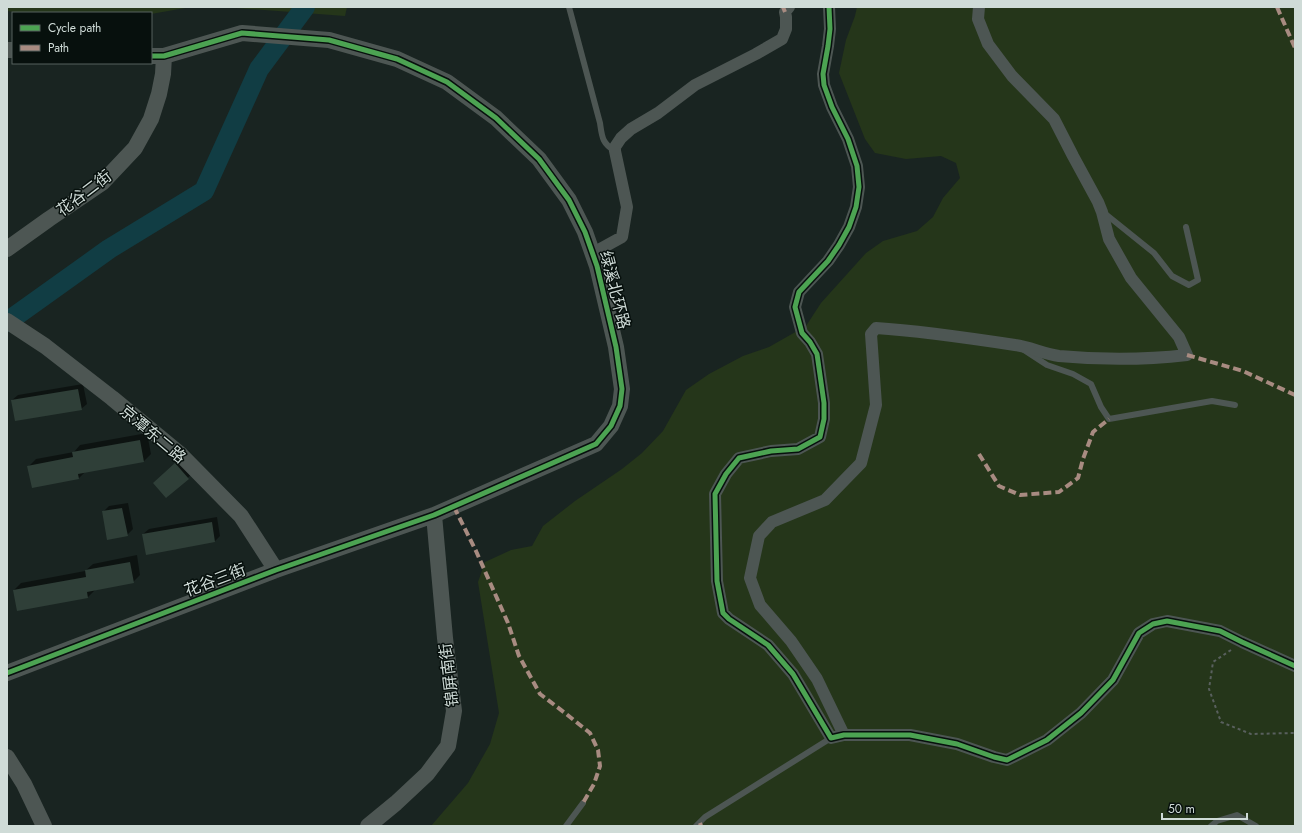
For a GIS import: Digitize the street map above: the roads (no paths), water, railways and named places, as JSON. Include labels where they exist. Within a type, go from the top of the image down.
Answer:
[{"type":"street","points":[[593,253],[622,237],[627,207],[615,151],[621,138],[631,129],[658,113],[695,85],[782,39],[786,29],[785,12],[789,7]]},
{"type":"street","points":[[829,7],[830,29],[823,74],[824,85],[832,107],[848,139],[857,166],[859,187],[856,207],[839,245],[816,274],[799,292],[794,307],[802,333],[810,342],[817,354],[824,402],[824,419],[820,437],[798,449],[770,451],[739,458],[726,474],[716,494],[717,581],[723,613],[729,619],[768,645],[783,662],[793,674],[831,738],[844,735],[910,735],[957,744],[994,758],[1007,760],[1046,740],[1081,713],[1113,680],[1139,633],[1153,624],[1167,621],[1220,631],[1295,666]]},
{"type":"street","points":[[844,735],[817,679],[791,641],[760,606],[750,578],[759,536],[772,522],[825,500],[861,463],[876,405],[871,334],[876,328],[957,336],[1016,345],[1057,355],[1111,360],[1165,358],[1187,355],[1180,337],[1131,278],[1109,239],[1102,211],[1054,118],[1012,76],[988,44],[978,19],[979,7]]},
{"type":"street","name":"绿溪北环路","points":[[158,56],[242,33],[329,40],[396,59],[447,82],[496,118],[539,159],[569,200],[585,232],[598,266],[616,347],[622,389],[620,406],[611,426],[596,444],[434,516]]},
{"type":"street","name":"花谷二街","points":[[7,249],[102,183],[135,148],[151,119],[159,94],[163,74],[158,56]]},
{"type":"street","name":"京潭东二路","points":[[7,321],[45,346],[112,398],[181,455],[241,516],[276,570]]},
{"type":"street","name":"花谷三街","points":[[7,673],[276,570],[434,516]]},
{"type":"street","name":"锦屏南街","points":[[368,826],[396,804],[427,774],[448,746],[454,711],[445,638],[434,516]]},
{"type":"street","points":[[7,757],[24,784],[44,826]]},
{"type":"lane","points":[[569,7],[600,123],[603,141],[607,146],[615,151]]},
{"type":"lane","points":[[1102,211],[1154,253],[1172,276],[1189,285],[1198,280],[1186,228]]},
{"type":"lane","points":[[1016,345],[1047,365],[1073,374],[1091,384],[1101,407],[1109,419],[1212,401],[1234,405]]},
{"type":"lane","points":[[696,826],[705,817],[831,738]]},
{"type":"lane","points":[[566,826],[583,803]]},
{"type":"lane","points":[[1211,826],[1217,821],[1237,815],[1256,826]]},
{"type":"waterway","points":[[7,322],[109,249],[204,191],[259,69],[305,7]]}]
